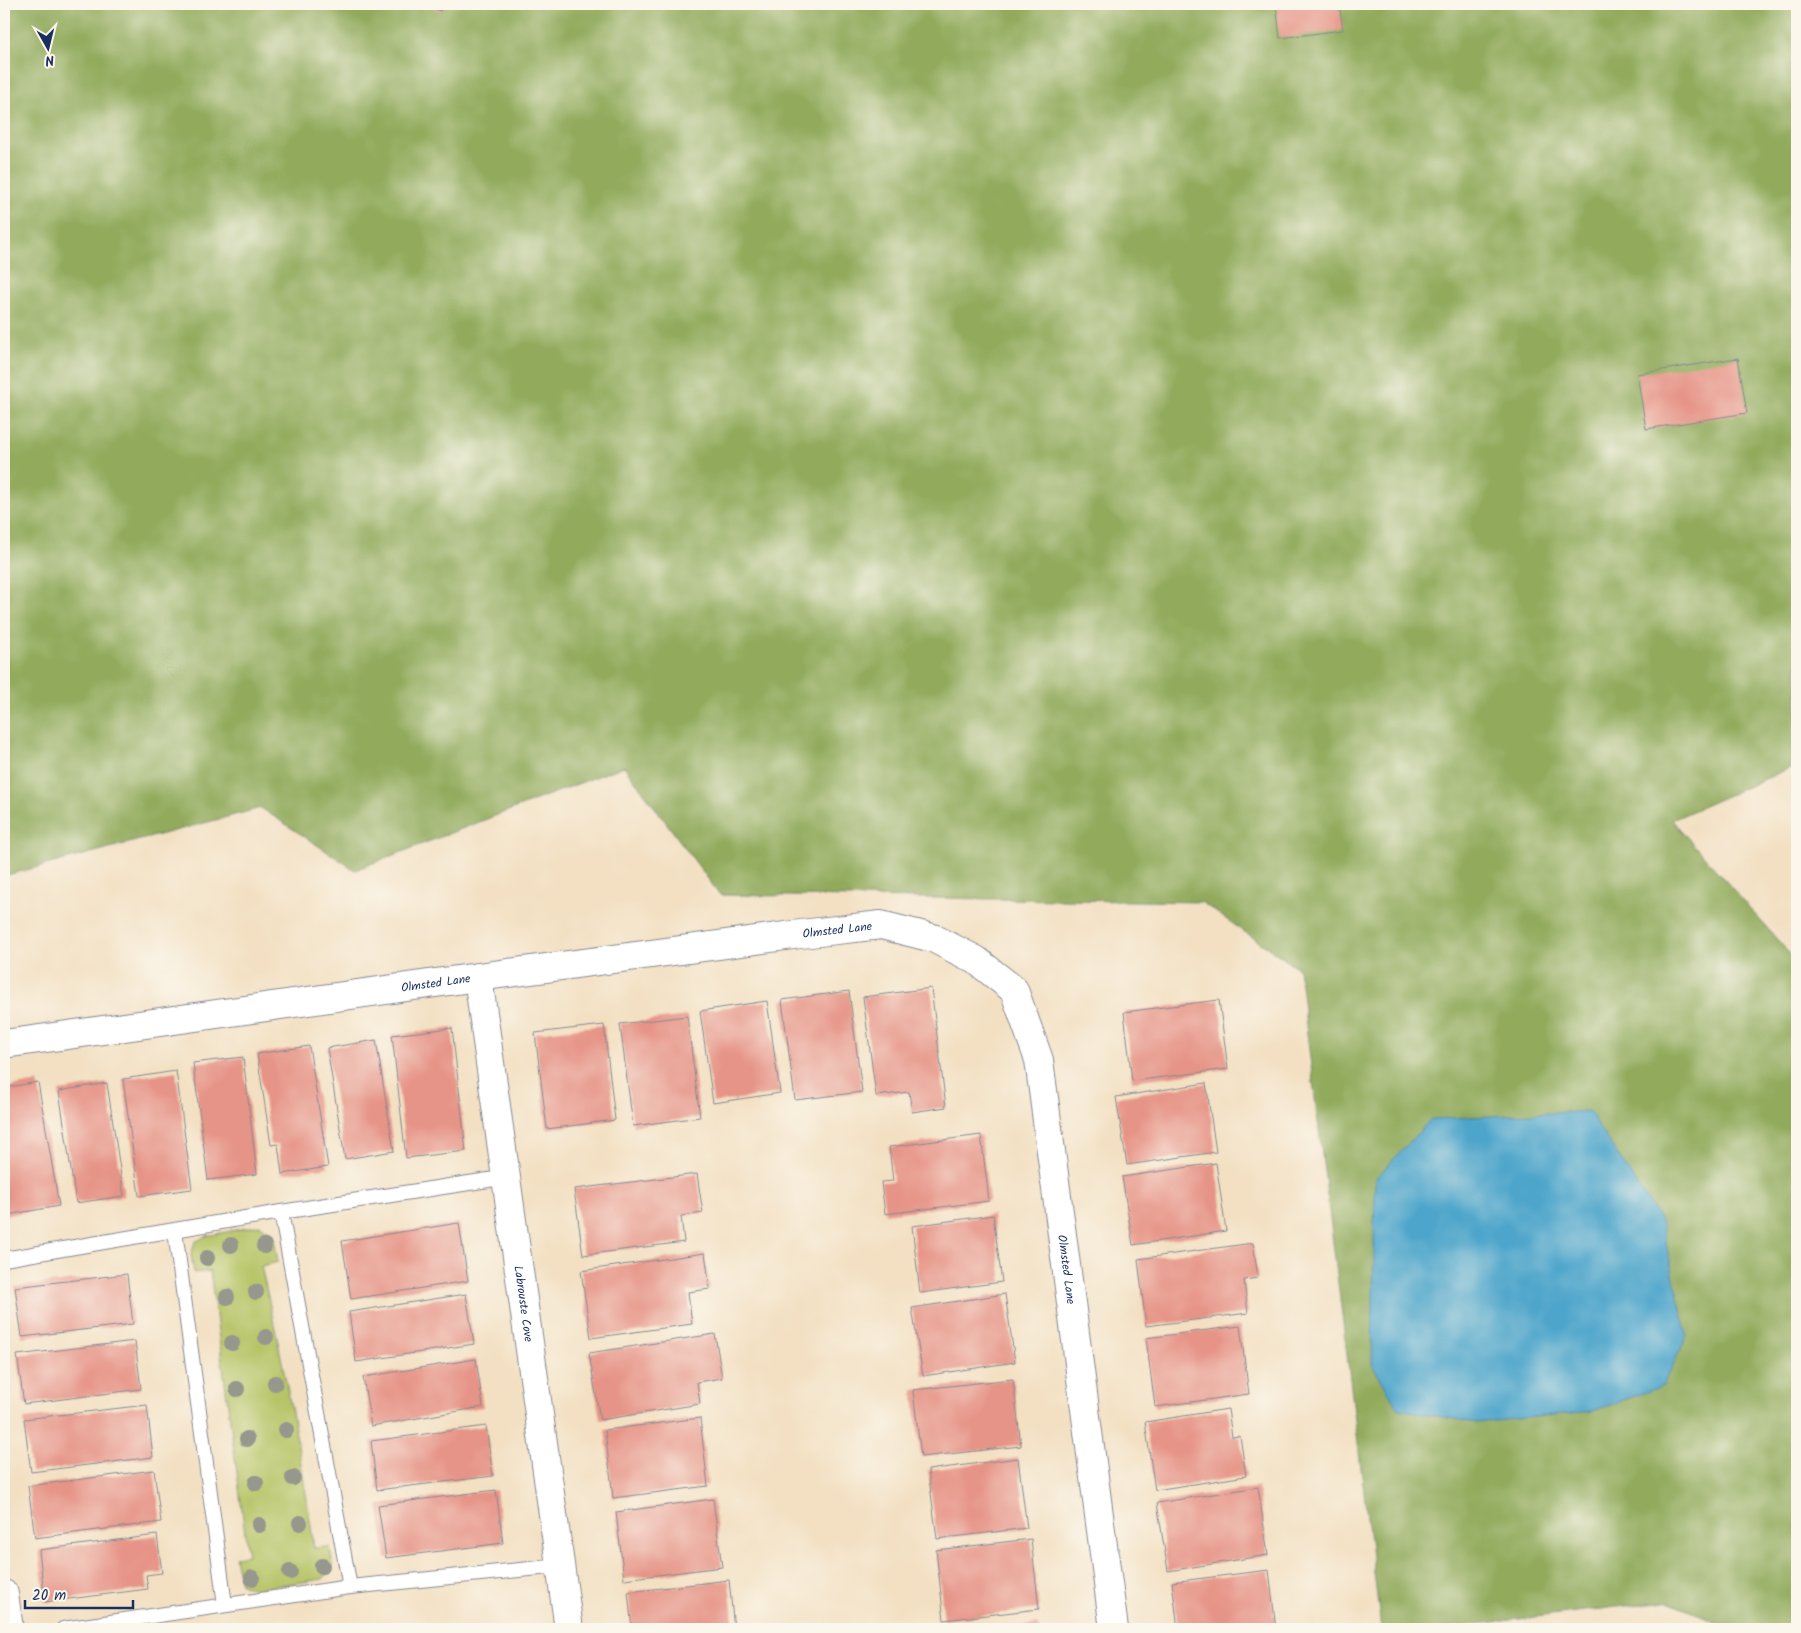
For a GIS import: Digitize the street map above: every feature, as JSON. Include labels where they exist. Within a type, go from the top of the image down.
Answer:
[{"type":"street","name":"Olmsted Lane","points":[[4,1044],[478,977],[881,925],[933,938],[976,960],[1014,990],[1039,1060],[1114,1629]]},
{"type":"street","name":"Labrouste Cove","points":[[478,977],[508,1177],[569,1629]]},
{"type":"street","points":[[4,1594],[9,1629]]},
{"type":"lane","points":[[4,1259],[281,1212],[508,1177]]},
{"type":"lane","points":[[281,1212],[350,1587]]},
{"type":"lane","points":[[175,1231],[225,1605]]},
{"type":"lane","points":[[63,1629],[350,1587],[560,1566]]},
{"type":"green space","points":[[4,4],[1797,4],[1797,765],[1672,820],[1797,962],[1797,1629],[1735,1629],[1666,1601],[1437,1629],[1381,1629],[1299,969],[1201,902],[720,895],[624,766],[355,870],[261,808],[4,876]]},
{"type":"green space","points":[[260,1225],[273,1233],[278,1262],[261,1266],[291,1407],[314,1548],[330,1547],[333,1566],[323,1579],[255,1589],[241,1584],[235,1557],[248,1555],[210,1271],[194,1273],[191,1255],[195,1242],[206,1236]]},
{"type":"water","points":[[1589,1111],[1661,1221],[1687,1336],[1663,1386],[1593,1411],[1476,1423],[1399,1409],[1372,1365],[1375,1179],[1431,1119]]},
{"type":"building","points":[[424,4],[443,4],[440,11]]},
{"type":"building","points":[[1276,4],[1339,4],[1343,30],[1280,38]]},
{"type":"building","points":[[1738,358],[1747,413],[1646,429],[1637,374]]},
{"type":"building","points":[[931,988],[946,1107],[912,1112],[909,1092],[876,1096],[863,997]]},
{"type":"building","points":[[849,991],[862,1092],[795,1100],[782,1000]]},
{"type":"building","points":[[1219,1000],[1228,1069],[1132,1081],[1124,1012]]},
{"type":"building","points":[[767,1001],[780,1093],[713,1103],[700,1011]]},
{"type":"building","points":[[687,1016],[700,1117],[633,1126],[620,1024]]},
{"type":"building","points":[[604,1025],[615,1120],[547,1129],[535,1033]]},
{"type":"building","points":[[452,1028],[466,1151],[406,1158],[392,1035]]},
{"type":"building","points":[[376,1040],[394,1151],[345,1159],[327,1048]]},
{"type":"building","points":[[309,1046],[328,1167],[282,1174],[278,1144],[271,1145],[257,1054]]},
{"type":"building","points":[[243,1057],[257,1174],[208,1180],[193,1063]]},
{"type":"building","points":[[176,1071],[192,1189],[139,1196],[123,1079]]},
{"type":"building","points":[[38,1082],[59,1206],[7,1215],[4,1197],[4,1088]]},
{"type":"building","points":[[107,1083],[124,1196],[76,1203],[59,1091]]},
{"type":"building","points":[[1206,1083],[1216,1152],[1127,1165],[1116,1097]]},
{"type":"building","points":[[981,1135],[989,1201],[885,1214],[881,1182],[893,1181],[889,1147]]},
{"type":"building","points":[[1216,1163],[1226,1231],[1133,1245],[1122,1177]]},
{"type":"building","points":[[697,1174],[703,1213],[681,1216],[684,1242],[583,1255],[574,1189]]},
{"type":"building","points":[[993,1215],[1002,1282],[920,1293],[912,1226]]},
{"type":"building","points":[[459,1223],[468,1281],[351,1299],[342,1241]]},
{"type":"building","points":[[1253,1243],[1258,1278],[1244,1280],[1248,1313],[1146,1326],[1138,1259]]},
{"type":"building","points":[[705,1253],[710,1289],[688,1292],[692,1324],[591,1338],[581,1271]]},
{"type":"building","points":[[127,1274],[133,1324],[22,1337],[15,1287]]},
{"type":"building","points":[[466,1294],[474,1344],[356,1362],[349,1312]]},
{"type":"building","points":[[1005,1294],[1015,1362],[923,1376],[912,1308]]},
{"type":"building","points":[[1240,1326],[1249,1394],[1155,1407],[1146,1338]]},
{"type":"building","points":[[715,1334],[722,1378],[697,1382],[700,1404],[600,1420],[589,1353]]},
{"type":"building","points":[[135,1341],[141,1389],[24,1404],[17,1355]]},
{"type":"building","points":[[476,1359],[483,1407],[371,1426],[363,1377]]},
{"type":"building","points":[[1013,1379],[1021,1446],[921,1457],[913,1390]]},
{"type":"building","points":[[147,1405],[153,1457],[31,1472],[24,1419]]},
{"type":"building","points":[[1228,1409],[1232,1437],[1240,1436],[1246,1476],[1155,1490],[1145,1422]]},
{"type":"building","points":[[700,1418],[708,1486],[613,1498],[605,1430]]},
{"type":"building","points":[[486,1426],[493,1476],[377,1490],[371,1441]]},
{"type":"building","points":[[1018,1458],[1027,1528],[937,1539],[928,1470]]},
{"type":"building","points":[[154,1470],[161,1522],[35,1538],[28,1486]]},
{"type":"building","points":[[1258,1487],[1268,1555],[1168,1571],[1157,1503]]},
{"type":"building","points":[[496,1490],[503,1543],[386,1558],[378,1505]]},
{"type":"building","points":[[713,1499],[722,1567],[624,1579],[616,1512]]},
{"type":"building","points":[[157,1535],[162,1573],[146,1575],[148,1589],[45,1602],[39,1550]]},
{"type":"building","points":[[1031,1539],[1039,1609],[944,1620],[936,1550]]},
{"type":"building","points":[[1269,1570],[1276,1629],[1178,1629],[1172,1582]]},
{"type":"building","points":[[729,1580],[734,1629],[632,1629],[628,1592]]},
{"type":"building","points":[[1038,1624],[1039,1629],[1001,1629],[1001,1628]]}]
